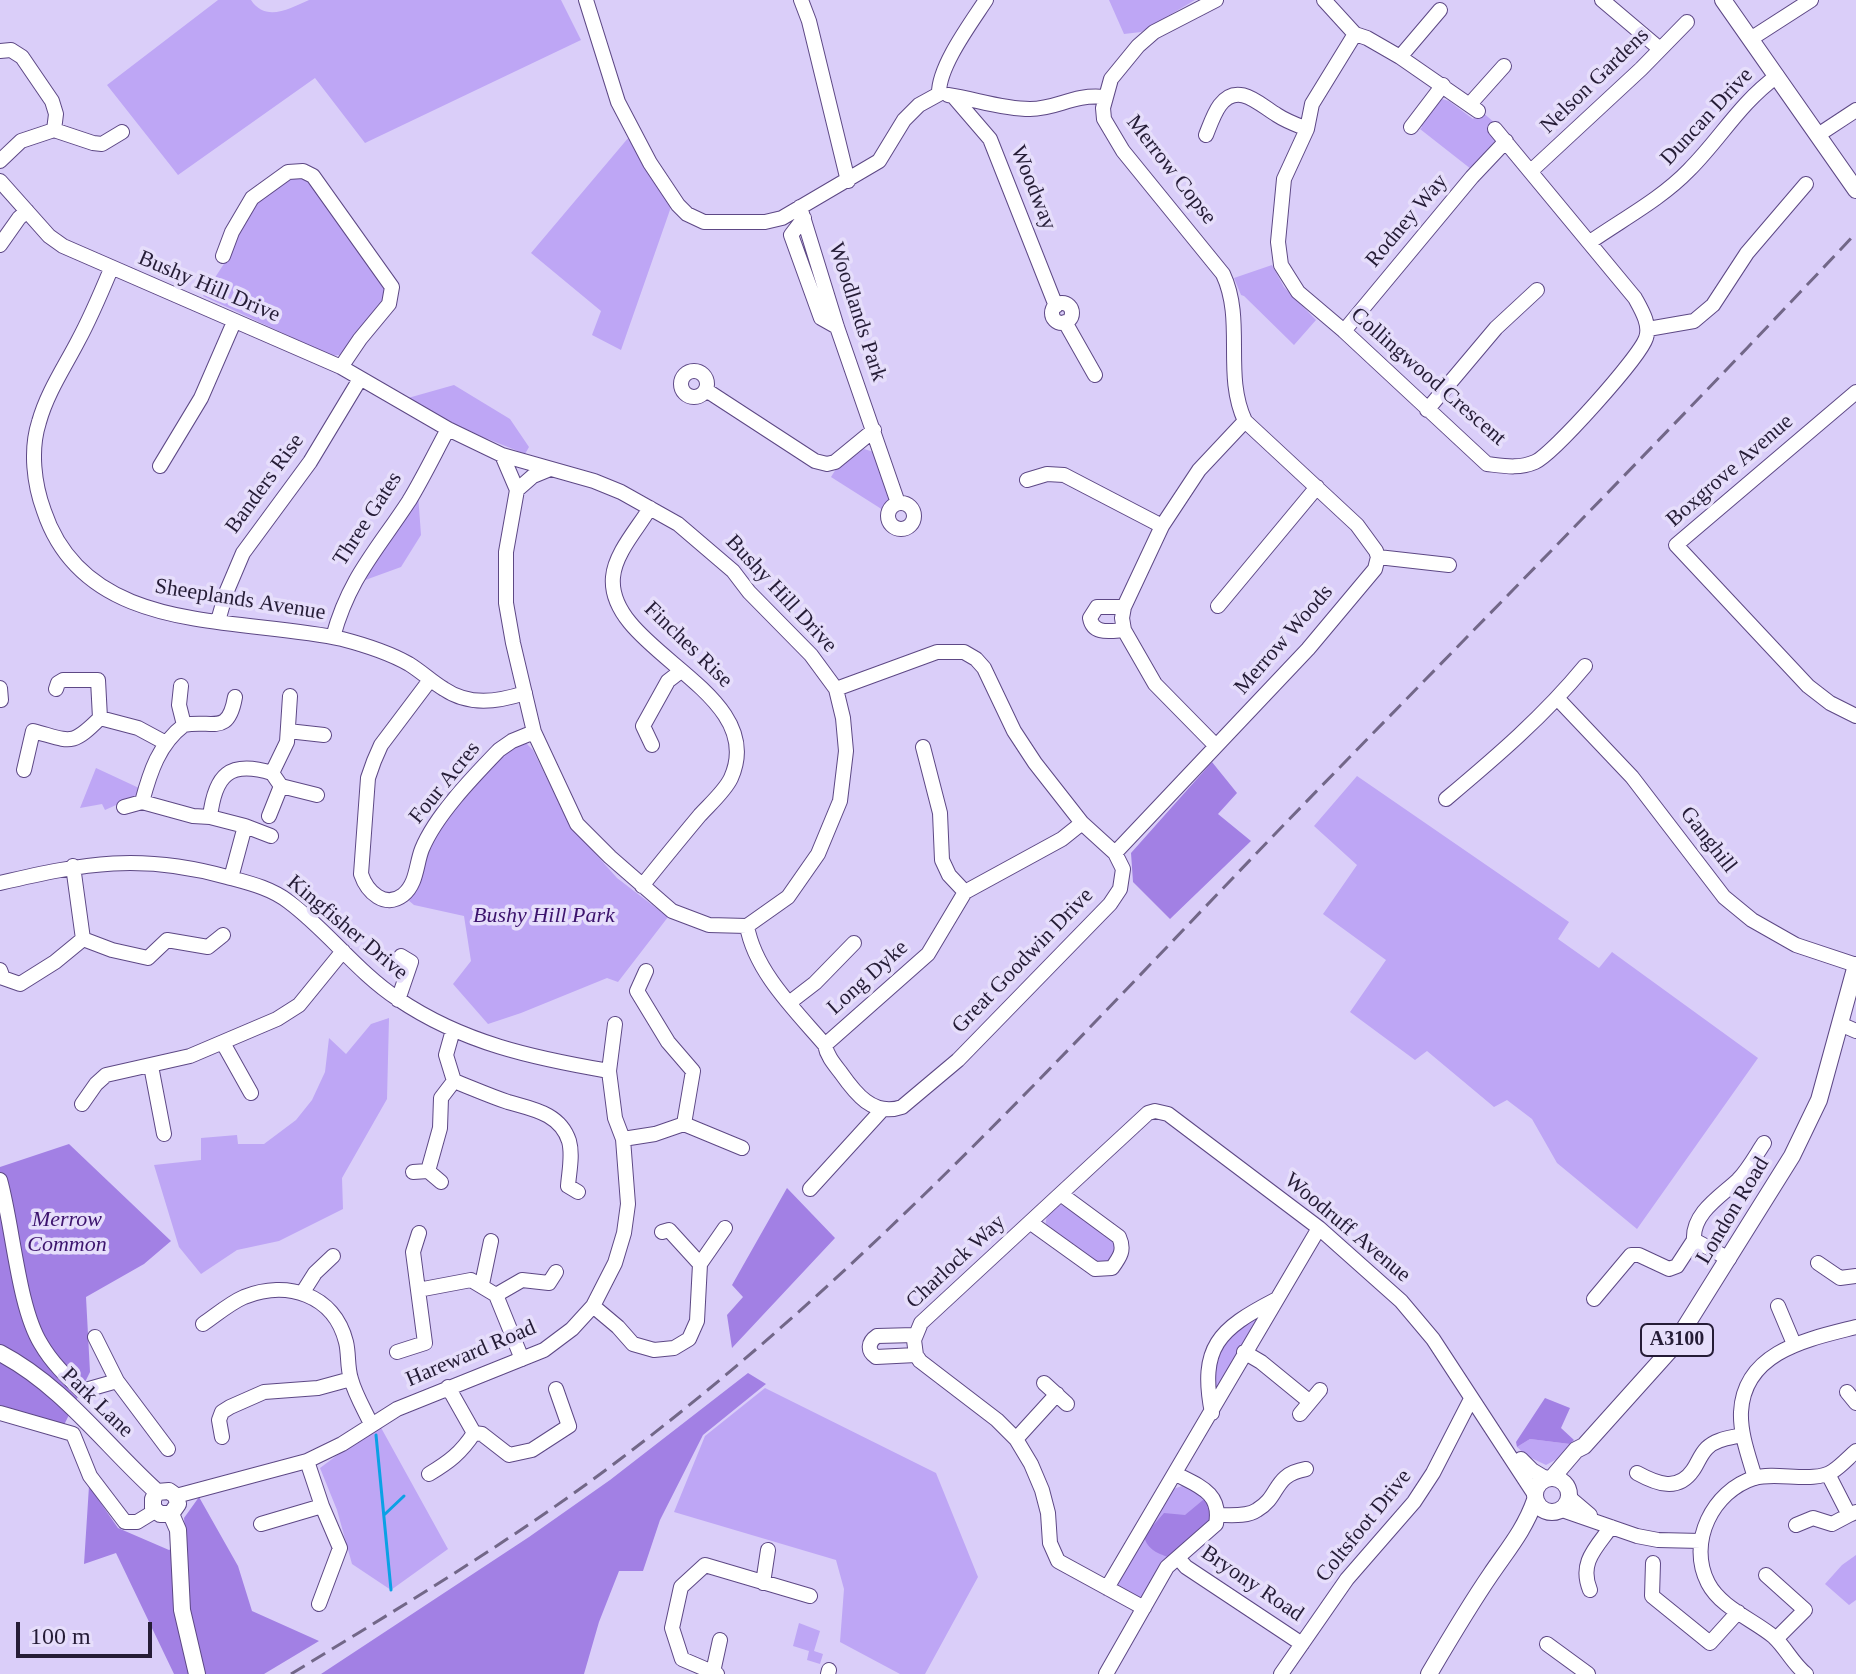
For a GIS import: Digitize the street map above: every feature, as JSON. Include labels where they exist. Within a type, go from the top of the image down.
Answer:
[{"type":"main road","points":[[1723,0],[1856,190]]},
{"type":"main road","name":"London Road","points":[[1515,1542],[1525,1538],[1558,1494],[1584,1446],[1672,1348],[1808,1126],[1819,1100],[1856,965]]},
{"type":"main road","name":"Park Lane","points":[[0,1353],[24,1366],[55,1391],[157,1492]]},
{"type":"main road","name":"London Road","points":[[1429,1674],[1529,1518],[1539,1483],[1558,1494]]},
{"type":"main road","points":[[163,1512],[177,1508],[176,1496],[169,1491],[157,1492],[152,1503],[178,1530],[182,1610],[197,1674]]},
{"type":"main road","points":[[1535,1497],[1541,1510],[1558,1494]]},
{"type":"street","points":[[586,0],[618,102],[650,163],[687,214],[704,222],[765,222],[802,212],[879,161],[904,120],[919,105],[946,95],[1028,109],[1045,108],[1074,97],[1104,97],[1111,79],[1154,32],[1216,0]]},
{"type":"street","points":[[801,0],[809,21],[848,181]]},
{"type":"street","points":[[946,95],[938,84],[986,0]]},
{"type":"street","points":[[1324,0],[1355,34],[1400,57],[1474,108],[1505,66]]},
{"type":"street","points":[[1602,0],[1660,49]]},
{"type":"street","points":[[1752,38],[1811,0]]},
{"type":"street","points":[[1400,57],[1442,12]]},
{"type":"street","name":"Nelson Gardens","points":[[1531,171],[1687,22]]},
{"type":"street","name":"Collingwood Crescent","points":[[1355,34],[1312,104],[1307,129],[1284,179],[1279,256],[1285,274],[1298,292],[1487,464],[1514,468],[1538,461],[1578,423],[1641,348],[1648,329]]},
{"type":"street","points":[[0,51],[11,50],[22,57],[52,101],[56,114],[54,130]]},
{"type":"street","name":"Duncan Drive","points":[[1590,242],[1669,189],[1691,169],[1745,104],[1777,76]]},
{"type":"street","points":[[1410,126],[1443,85]]},
{"type":"street","name":"Woodway","points":[[946,95],[990,139],[1056,306],[1052,310],[1054,318],[1065,322],[1095,375]]},
{"type":"street","points":[[1206,135],[1219,106],[1226,99],[1243,95],[1253,97],[1277,116],[1307,129]]},
{"type":"street","name":"Merrow Copse","points":[[1104,97],[1104,119],[1123,151],[1218,265],[1232,298],[1233,381],[1245,421]]},
{"type":"street","points":[[1818,135],[1856,110]]},
{"type":"street","points":[[1495,129],[1635,298],[1648,329],[1694,321],[1713,305],[1747,253],[1806,184]]},
{"type":"street","points":[[0,161],[21,141],[54,130],[93,143],[109,141],[122,132]]},
{"type":"street","name":"Rodney Way","points":[[1344,331],[1472,177],[1506,141]]},
{"type":"street","points":[[223,256],[232,232],[252,198],[288,172],[303,171],[313,176],[392,287],[389,304],[341,367]]},
{"type":"street","name":"Bushy Hill Drive","points":[[0,181],[56,242],[111,269],[341,367],[448,429],[502,455],[594,481],[621,492],[678,524],[723,561],[811,655],[836,689],[846,751],[840,801],[818,854],[788,897],[747,926]]},
{"type":"street","points":[[0,245],[27,211]]},
{"type":"street","name":"Woodlands Park","points":[[802,212],[837,327],[898,503]]},
{"type":"street","name":"Sheeplands Avenue","points":[[111,269],[84,329],[54,383],[38,424],[34,463],[41,504],[55,538],[74,563],[105,590],[144,608],[333,637],[380,650],[409,664],[461,699],[489,701],[525,693]]},
{"type":"street","points":[[1427,410],[1496,328],[1537,290]]},
{"type":"street","points":[[160,466],[196,408],[234,322]]},
{"type":"street","name":"Banders Rise","points":[[218,621],[243,553],[310,462],[360,379]]},
{"type":"street","points":[[706,390],[815,461],[827,464],[835,462],[874,430]]},
{"type":"street","name":"Boxgrove Avenue","points":[[1856,392],[1676,545],[1808,686],[1830,703],[1856,716]]},
{"type":"street","points":[[1216,746],[1155,684],[1124,630],[1122,618],[1124,607],[1162,526],[1199,470],[1245,421],[1357,525],[1378,557],[1449,565]]},
{"type":"street","name":"Three Gates","points":[[333,637],[350,588],[366,559],[409,500],[448,429]]},
{"type":"street","points":[[502,455],[517,490],[506,552],[506,603],[534,732],[577,824],[672,911],[709,925],[747,926],[749,939],[759,959],[789,1003],[825,1045],[827,1053],[855,1093],[882,1110]]},
{"type":"street","points":[[517,490],[533,476],[550,469]]},
{"type":"street","points":[[1034,483],[1047,474],[1064,475],[1162,526]]},
{"type":"street","points":[[1218,606],[1317,487]]},
{"type":"street","name":"Finches Rise","points":[[642,886],[730,780],[737,750],[730,720],[723,710],[620,609],[614,593],[615,565],[650,508]]},
{"type":"street","name":"Merrow Woods","points":[[1115,853],[1308,649],[1375,569],[1378,557]]},
{"type":"street","points":[[1124,607],[1097,607],[1090,618],[1097,631],[1124,630]]},
{"type":"street","points":[[836,689],[937,652],[964,652],[984,668],[1014,731],[1057,794],[1082,823],[1115,853]]},
{"type":"street","points":[[1446,799],[1508,747],[1558,699],[1585,666]]},
{"type":"street","points":[[652,745],[643,726],[668,681],[681,671]]},
{"type":"street","points":[[24,770],[33,731],[78,739],[100,718],[98,680],[63,680],[56,689]]},
{"type":"street","name":"Four Acres","points":[[430,680],[381,745],[368,778],[361,874],[365,886],[374,896],[386,900],[406,893],[412,885],[431,829],[499,750],[534,732]]},
{"type":"street","points":[[181,686],[179,705],[184,725]]},
{"type":"street","points":[[272,773],[287,742],[290,696]]},
{"type":"street","points":[[142,802],[164,742],[184,725],[217,726],[222,723],[232,713],[235,697]]},
{"type":"street","name":"Ganghill","points":[[1558,699],[1632,777],[1724,897],[1752,920],[1796,945],[1856,965]]},
{"type":"street","points":[[100,718],[138,728],[164,742]]},
{"type":"street","points":[[288,731],[324,735]]},
{"type":"street","points":[[923,747],[940,813],[942,860],[949,875],[965,892],[1062,839],[1082,823]]},
{"type":"street","points":[[210,817],[215,788],[221,778],[247,767],[272,773],[281,786],[317,795]]},
{"type":"street","points":[[269,816],[281,786]]},
{"type":"street","points":[[124,807],[142,802],[245,826],[271,836]]},
{"type":"street","points":[[231,878],[245,826]]},
{"type":"street","name":"Great Goodwin Drive","points":[[810,1189],[882,1110],[902,1107],[958,1060],[1110,904],[1120,889],[1123,869],[1115,853]]},
{"type":"street","name":"Kingfisher Drive","points":[[0,883],[73,866],[110,862],[167,864],[253,884],[287,900],[398,1000],[453,1030],[512,1052],[609,1071]]},
{"type":"street","points":[[73,866],[83,939]]},
{"type":"street","name":"Long Dyke","points":[[825,1045],[928,954],[965,892]]},
{"type":"street","points":[[83,939],[112,950],[148,958],[167,940],[208,947],[223,935]]},
{"type":"street","points":[[0,970],[3,978],[20,984],[55,962],[83,939]]},
{"type":"street","points":[[789,1003],[815,983],[854,943]]},
{"type":"street","points":[[82,1104],[106,1075],[190,1056],[277,1019],[299,1005],[343,951]]},
{"type":"street","points":[[398,1000],[411,962],[401,956]]},
{"type":"street","points":[[646,971],[637,991],[668,1042],[693,1071],[684,1124]]},
{"type":"street","name":"Hareward Road","points":[[176,1496],[307,1461],[342,1444],[371,1424],[448,1387],[544,1350],[572,1329],[593,1306],[615,1263],[624,1233],[628,1191],[623,1139],[615,1118],[609,1071],[615,1024]]},
{"type":"street","points":[[1840,1024],[1856,1031]]},
{"type":"street","points":[[453,1030],[446,1055],[454,1081]]},
{"type":"street","points":[[223,1043],[251,1093]]},
{"type":"street","points":[[151,1066],[164,1134]]},
{"type":"street","points":[[441,1182],[420,1171],[440,1128],[441,1098],[454,1081]]},
{"type":"street","points":[[454,1081],[508,1102],[539,1110],[561,1127],[569,1141],[573,1189],[552,1186]]},
{"type":"street","name":"Charlock Way","points":[[915,1335],[877,1336],[871,1341],[870,1348],[876,1357],[916,1355],[915,1335],[921,1323],[1147,1114],[1155,1111]]},
{"type":"street","name":"Woodruff Avenue","points":[[1155,1111],[1168,1114],[1319,1228],[1401,1301],[1433,1339],[1535,1497]]},
{"type":"street","points":[[623,1139],[655,1134],[684,1124],[742,1148]]},
{"type":"street","points":[[1594,1299],[1631,1255],[1639,1255],[1669,1269],[1677,1266],[1694,1240],[1693,1231],[1714,1198],[1739,1179],[1764,1143]]},
{"type":"street","points":[[0,1180],[30,1316],[39,1341],[56,1367],[82,1391],[117,1381]]},
{"type":"street","name":"Charlock Way","points":[[1031,1223],[1095,1269],[1112,1268],[1121,1257],[1123,1246],[1119,1237],[1062,1195]]},
{"type":"street","points":[[593,1306],[633,1344],[654,1350],[674,1348],[689,1339],[697,1321],[700,1264],[725,1228]]},
{"type":"street","points":[[1107,1588],[1319,1228]]},
{"type":"street","points":[[662,1232],[669,1230],[700,1264]]},
{"type":"street","points":[[397,1352],[425,1343],[413,1252],[419,1233]]},
{"type":"street","points":[[1694,1240],[1729,1259]]},
{"type":"street","points":[[482,1284],[491,1241]]},
{"type":"street","points":[[303,1292],[315,1273],[333,1256]]},
{"type":"street","points":[[1818,1263],[1840,1278],[1856,1276]]},
{"type":"street","points":[[418,1290],[461,1280],[482,1284],[496,1295],[522,1359]]},
{"type":"street","points":[[496,1295],[522,1280],[550,1281]]},
{"type":"street","points":[[203,1324],[235,1302],[266,1290],[303,1292],[324,1303],[335,1315],[346,1342],[351,1379],[371,1424]]},
{"type":"street","points":[[1212,1413],[1207,1369],[1212,1351],[1224,1333],[1242,1317],[1276,1300]]},
{"type":"street","points":[[1778,1306],[1794,1344]]},
{"type":"street","points":[[1755,1478],[1742,1435],[1741,1410],[1746,1389],[1757,1371],[1775,1354],[1794,1344],[1856,1327]]},
{"type":"street","points":[[95,1337],[117,1381],[168,1449]]},
{"type":"street","points":[[1244,1352],[1315,1396],[1300,1414]]},
{"type":"street","points":[[916,1355],[926,1367],[976,1403],[1016,1439],[1042,1490],[1053,1555],[1058,1561],[1144,1608]]},
{"type":"street","points":[[222,1437],[219,1420],[222,1412],[264,1392],[318,1388],[351,1379]]},
{"type":"street","points":[[1016,1439],[1062,1399],[1044,1383]]},
{"type":"street","points":[[448,1387],[474,1433]]},
{"type":"street","points":[[474,1433],[482,1434],[509,1455],[532,1450],[569,1426],[556,1389]]},
{"type":"street","name":"Coltsfoot Drive","points":[[1281,1674],[1347,1579],[1414,1502],[1433,1473],[1471,1399]]},
{"type":"street","points":[[0,1414],[73,1434],[90,1476],[125,1522],[137,1522],[163,1512]]},
{"type":"street","points":[[429,1474],[463,1451],[474,1433]]},
{"type":"street","points":[[1637,1473],[1656,1484],[1672,1485],[1685,1480],[1708,1447],[1716,1441],[1742,1435]]},
{"type":"street","name":"Woodruff Avenue","points":[[1507,1450],[1516,1454],[1558,1494],[1605,1525]]},
{"type":"street","points":[[1806,1674],[1776,1639],[1719,1597],[1708,1583],[1701,1541],[1707,1519],[1730,1489],[1755,1478],[1828,1474],[1856,1451]]},
{"type":"street","points":[[307,1461],[340,1548],[319,1604]]},
{"type":"street","points":[[1218,1515],[1249,1514],[1258,1510],[1287,1474],[1306,1468]]},
{"type":"street","points":[[1106,1674],[1167,1567],[1211,1531],[1218,1515],[1216,1502],[1210,1493],[1176,1474]]},
{"type":"street","points":[[1796,1525],[1813,1518],[1832,1524],[1853,1513],[1828,1474]]},
{"type":"street","points":[[261,1524],[322,1506]]},
{"type":"street","points":[[1590,1590],[1584,1576],[1605,1525],[1658,1540],[1701,1541]]},
{"type":"street","points":[[763,1583],[768,1550]]},
{"type":"street","name":"Bryony Road","points":[[1179,1559],[1186,1567],[1302,1644]]},
{"type":"street","points":[[1653,1563],[1652,1596],[1710,1643],[1738,1612]]},
{"type":"street","points":[[720,1640],[715,1673],[682,1659],[672,1628],[681,1587],[705,1565],[810,1596]]},
{"type":"street","points":[[1766,1575],[1805,1610],[1776,1639]]},
{"type":"street","points":[[1547,1644],[1588,1674]]},
{"type":"green space","points":[[218,0],[251,0],[264,11],[278,12],[309,0],[561,0],[581,40],[365,143],[315,78],[178,175],[107,85]]},
{"type":"green space","points":[[1109,0],[1195,0],[1141,32],[1124,34]]},
{"type":"green space","points":[[1442,99],[1473,119],[1481,111],[1496,124],[1488,132],[1495,141],[1471,169],[1420,129],[1419,124],[1436,101]]},
{"type":"green space","points":[[629,137],[671,207],[621,350],[592,335],[601,311],[531,253]]},
{"type":"green space","points":[[292,174],[313,184],[387,289],[384,304],[345,354],[332,356],[203,296],[229,256],[251,204]]},
{"type":"green space","points":[[1272,265],[1284,287],[1316,320],[1294,345],[1241,295],[1234,278]]},
{"type":"green space","points":[[454,385],[510,419],[529,447],[525,454],[463,429],[408,398]]},
{"type":"green space","points":[[864,449],[874,452],[890,499],[883,510],[831,477],[836,469]]},
{"type":"green space","points":[[418,494],[421,535],[401,567],[357,583]]},
{"type":"green space","name":"Bushy Hill Park","points":[[525,742],[533,750],[570,825],[617,878],[668,917],[618,982],[607,978],[488,1024],[453,984],[471,961],[464,916],[414,905],[408,900],[418,887],[436,832],[506,750]]},
{"type":"green space","points":[[1212,762],[1237,793],[1218,814],[1251,841],[1170,919],[1133,882],[1131,853]]},
{"type":"green space","points":[[96,768],[139,788],[136,796],[105,810],[102,804],[80,808]]},
{"type":"green space","points":[[1357,776],[1569,922],[1558,939],[1599,968],[1612,952],[1758,1058],[1637,1229],[1557,1163],[1532,1119],[1507,1100],[1494,1107],[1427,1051],[1415,1060],[1350,1012],[1386,960],[1323,914],[1357,865],[1314,826]]},
{"type":"green space","points":[[389,1018],[387,1099],[342,1178],[343,1209],[279,1241],[237,1250],[201,1274],[179,1247],[154,1165],[201,1160],[201,1138],[237,1135],[238,1144],[264,1144],[296,1120],[312,1100],[325,1072],[329,1038],[346,1054],[371,1024]]},
{"type":"green space","name":"Merrow Common","points":[[69,1144],[171,1241],[144,1264],[86,1297],[90,1372],[64,1425],[0,1405],[0,1167]]},
{"type":"green space","points":[[787,1188],[835,1238],[732,1348],[727,1315],[743,1297],[732,1285]]},
{"type":"green space","points":[[1061,1205],[1068,1206],[1112,1238],[1116,1247],[1113,1261],[1095,1266],[1046,1227],[1049,1213]]},
{"type":"green space","points":[[1262,1313],[1213,1402],[1217,1345]]},
{"type":"green space","points":[[748,1373],[766,1384],[703,1435],[660,1520],[643,1571],[619,1571],[599,1622],[584,1674],[321,1674],[610,1480]]},
{"type":"green space","points":[[765,1388],[936,1473],[978,1577],[925,1674],[900,1674],[840,1642],[844,1589],[836,1560],[674,1512],[705,1436]]},
{"type":"green space","points":[[1545,1398],[1570,1408],[1561,1428],[1574,1440],[1570,1444],[1530,1439],[1517,1447],[1516,1442]]},
{"type":"green space","points":[[379,1424],[448,1549],[391,1590],[352,1564],[337,1510],[320,1468]]},
{"type":"green space","points":[[1530,1439],[1570,1444],[1557,1459],[1546,1465],[1517,1447]]},
{"type":"green space","points":[[89,1486],[118,1528],[169,1550],[186,1542],[184,1518],[199,1497],[238,1566],[252,1611],[319,1641],[264,1674],[174,1674],[116,1553],[84,1564]]},
{"type":"green space","points":[[1192,1486],[1209,1499],[1139,1599],[1117,1587],[1117,1580],[1173,1489]]},
{"type":"green space","points":[[1209,1499],[1213,1521],[1171,1558],[1148,1545],[1144,1536],[1164,1513],[1185,1515],[1203,1500]]},
{"type":"green space","points":[[1856,1555],[1856,1600],[1849,1605],[1825,1584]]},
{"type":"green space","points":[[799,1623],[820,1631],[814,1651],[823,1654],[820,1664],[807,1660],[809,1651],[793,1646]]},
{"type":"waterway","points":[[376,1435],[391,1590]]},
{"type":"waterway","points":[[384,1515],[404,1496]]},
{"type":"railway","points":[[291,1674],[543,1515],[715,1384],[805,1306],[976,1144],[1856,233]]}]
